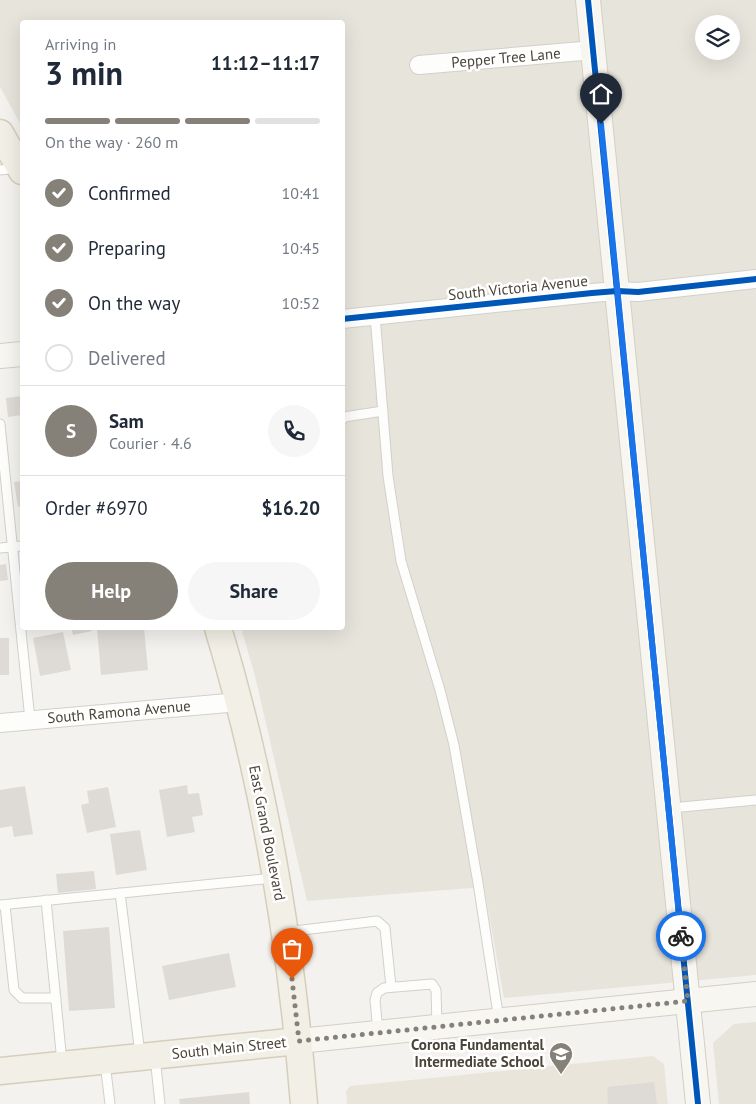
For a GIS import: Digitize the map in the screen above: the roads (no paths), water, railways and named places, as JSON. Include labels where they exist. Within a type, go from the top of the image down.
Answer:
[{"type":"main road","points":[[0,133],[14,170]]},
{"type":"main road","name":"East Grand Boulevard","points":[[219,630],[252,755],[277,878],[286,932],[299,1041],[304,1104]]},
{"type":"main road","name":"South Main Street","points":[[0,1071],[299,1041]]},
{"type":"street","points":[[588,0],[698,1104]]},
{"type":"street","name":"Pepper Tree Lane","points":[[419,65],[594,50]]},
{"type":"street","name":"South Victoria Avenue","points":[[345,319],[617,292],[638,292],[756,279]]},
{"type":"street","points":[[0,356],[20,354]]},
{"type":"street","name":"South Ramona Avenue","points":[[0,723],[239,702]]},
{"type":"street","name":"South Main Street","points":[[299,1041],[756,994]]},
{"type":"lane","points":[[375,315],[388,476],[401,561],[440,690],[454,745],[499,1020]]},
{"type":"lane","points":[[345,417],[383,411]]},
{"type":"lane","points":[[0,424],[20,624]]},
{"type":"lane","points":[[0,548],[20,546]]},
{"type":"lane","points":[[21,630],[30,720]]},
{"type":"lane","points":[[668,808],[756,800]]},
{"type":"lane","points":[[56,998],[22,998],[14,990],[2,905],[277,878]]},
{"type":"lane","points":[[120,893],[148,1056],[160,1104]]},
{"type":"lane","points":[[46,900],[63,1064]]},
{"type":"lane","points":[[286,932],[377,921],[385,928],[391,987]]},
{"type":"lane","points":[[378,1033],[375,1000],[377,993],[384,988],[391,987],[432,984],[436,990],[437,1026]]},
{"type":"lane","points":[[104,1060],[110,1104]]},
{"type":"place","name":"Corona Fundamental Intermediate School","points":[[561,1075]]}]
